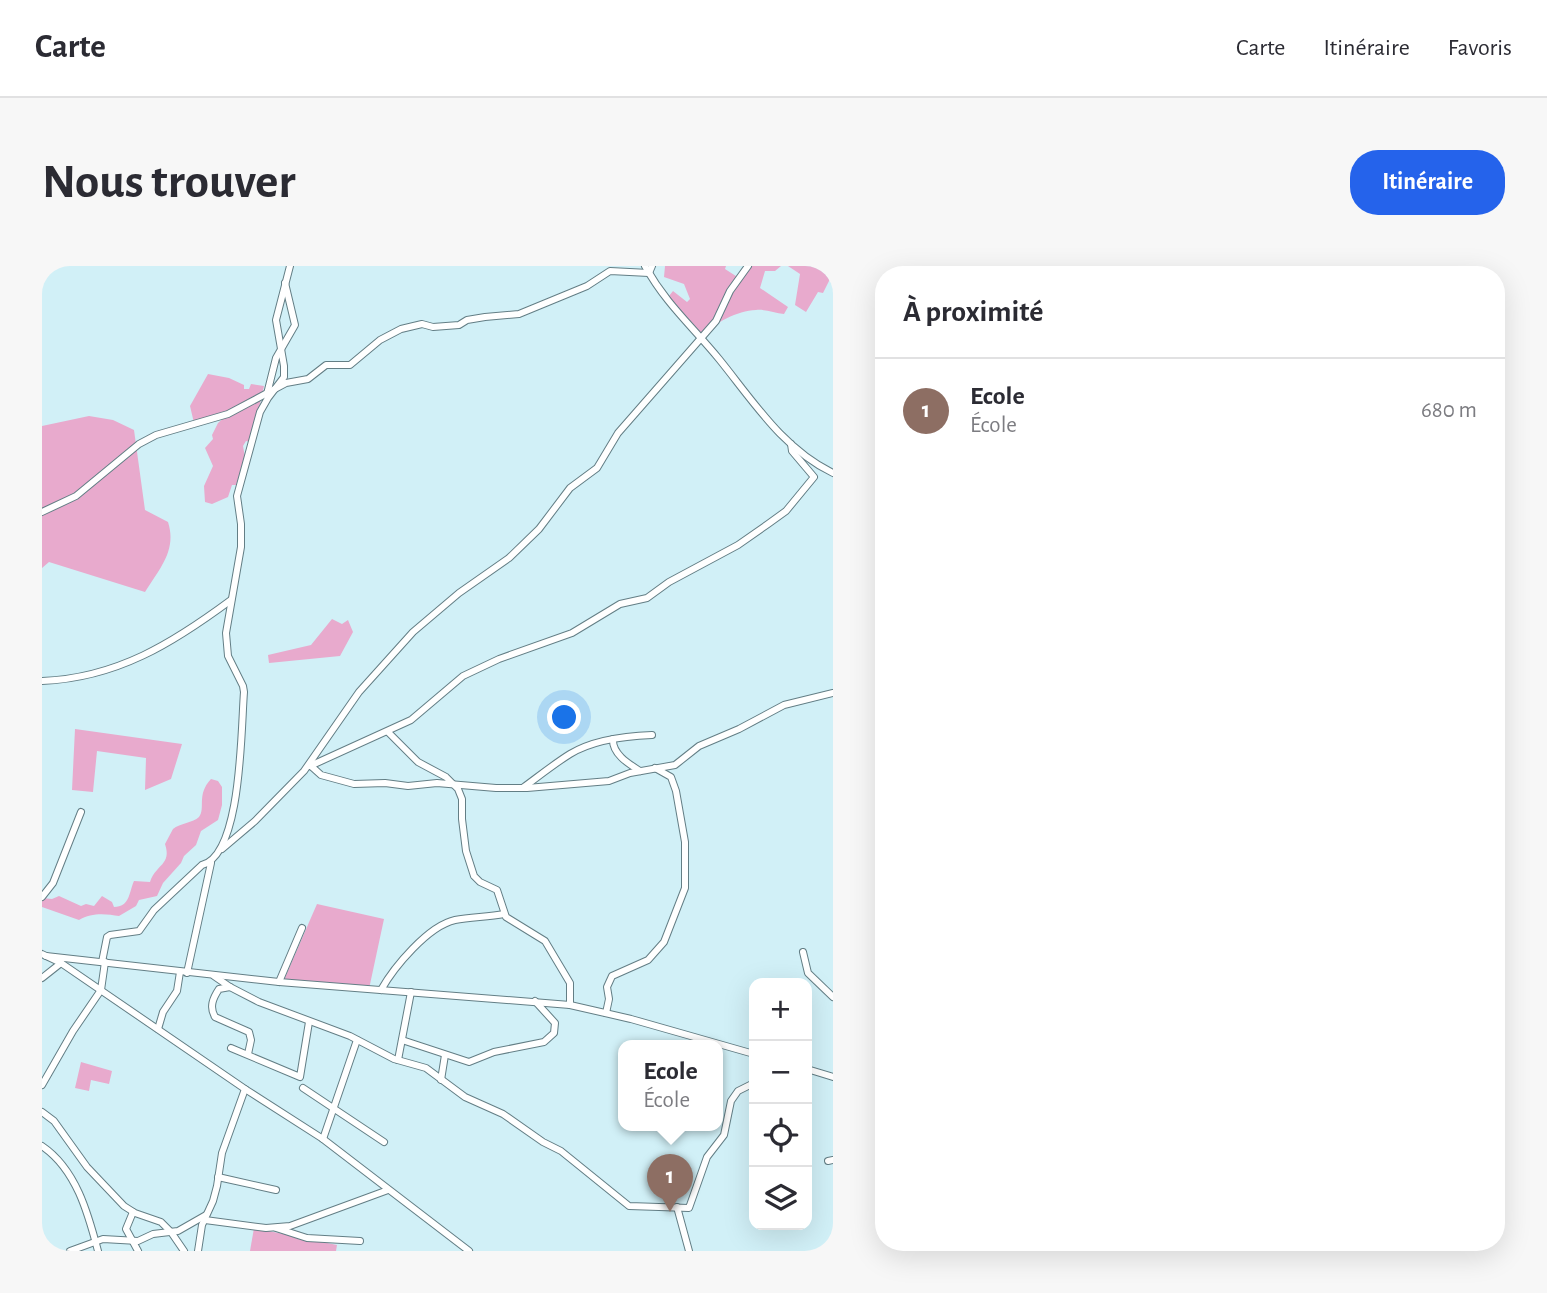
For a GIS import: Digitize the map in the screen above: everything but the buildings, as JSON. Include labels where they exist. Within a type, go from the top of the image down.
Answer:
[{"type":"street","points":[[270,392],[281,382],[285,372],[276,320],[290,266]]},
{"type":"street","points":[[645,266],[651,270],[670,306],[758,410],[810,460],[833,472]]},
{"type":"street","points":[[158,1029],[163,1012],[177,991],[211,863],[222,849],[255,821],[309,766],[359,692],[413,632],[459,593],[509,558],[539,529],[570,488],[597,468],[618,433],[716,321],[730,291],[748,266]]},
{"type":"street","points":[[42,512],[76,496],[139,444],[156,435],[229,414],[286,383],[308,379],[326,365],[350,365],[380,340],[401,329],[422,324],[433,327],[459,325],[467,320],[519,314],[587,286],[610,271],[651,270]]},
{"type":"street","points":[[222,849],[233,813],[244,692],[228,656],[226,633],[242,524],[237,496],[260,412],[270,392],[276,358],[295,325],[284,282]]},
{"type":"street","points":[[309,766],[411,720],[463,676],[499,659],[572,633],[620,604],[643,600],[669,582],[738,545],[786,510],[814,477],[792,450],[791,444]]},
{"type":"street","points":[[42,681],[113,669],[173,641],[231,600]]},
{"type":"street","points":[[309,766],[321,775],[349,784],[453,784],[522,788],[608,781],[675,765],[699,746],[784,705],[833,693]]},
{"type":"street","points":[[388,732],[418,762],[446,777],[462,795],[463,829],[474,876],[480,883],[497,890],[504,914],[511,921],[545,941],[570,983],[570,1005]]},
{"type":"street","points":[[522,788],[570,754],[585,747],[613,739],[652,735]]},
{"type":"street","points":[[613,739],[612,746],[617,753],[640,772]]},
{"type":"street","points":[[606,1013],[609,999],[607,987],[612,976],[648,960],[664,942],[685,888],[685,842],[676,791],[669,775],[654,768]]},
{"type":"street","points":[[42,897],[53,883],[81,812]]},
{"type":"street","points":[[42,1085],[73,1031],[101,990],[107,937],[139,931],[158,906],[202,865],[211,863]]},
{"type":"street","points":[[381,990],[413,948],[444,925],[456,920],[504,914]]},
{"type":"street","points":[[279,982],[302,928]]},
{"type":"street","points":[[803,952],[808,973],[833,997]]},
{"type":"street","points":[[44,955],[279,982],[570,1005],[703,1040]]},
{"type":"street","points":[[44,955],[61,963],[323,1139],[468,1251]]},
{"type":"street","points":[[42,978],[61,963]]},
{"type":"street","points":[[213,975],[230,988],[357,1040],[398,1060],[423,1067],[465,1097],[503,1114],[545,1143],[561,1150],[629,1206],[691,1207],[710,1150],[724,1135],[732,1101],[738,1091],[749,1086]]},
{"type":"street","points":[[230,988],[219,989],[214,996],[212,1013],[215,1017],[249,1032],[251,1040],[248,1054]]},
{"type":"street","points":[[398,1060],[411,992]]},
{"type":"street","points":[[402,1040],[470,1062],[494,1052],[548,1041],[554,1033],[555,1023],[535,1001]]},
{"type":"street","points":[[231,1048],[300,1077],[309,1022]]},
{"type":"street","points":[[323,1139],[357,1040]]},
{"type":"street","points":[[723,1045],[749,1053]]},
{"type":"street","points":[[441,1080],[445,1055]]},
{"type":"street","points":[[812,1071],[830,1076],[833,1068]]},
{"type":"street","points":[[303,1088],[384,1142]]},
{"type":"street","points":[[198,1251],[206,1217],[213,1201],[228,1133],[245,1089]]},
{"type":"street","points":[[42,1112],[54,1121],[87,1167],[134,1212],[161,1222],[184,1251]]},
{"type":"street","points":[[42,1146],[60,1160],[73,1177],[98,1251]]},
{"type":"street","points":[[218,1177],[276,1190]]},
{"type":"street","points":[[275,1228],[301,1223],[388,1190]]},
{"type":"street","points":[[677,1207],[689,1251]]},
{"type":"street","points":[[134,1212],[126,1229],[138,1251]]},
{"type":"street","points":[[70,1251],[109,1238],[133,1242],[152,1234],[171,1232],[206,1217],[275,1228],[307,1238],[360,1241]]},
{"type":"shaded area","points":[[665,266],[726,266],[725,269],[739,278],[749,266],[781,266],[775,271],[765,271],[760,288],[788,307],[784,314],[759,310],[734,315],[714,326],[703,336],[682,315],[669,296],[673,291],[687,302],[690,299],[684,284],[664,277]]},
{"type":"shaded area","points":[[788,266],[833,266],[833,273],[823,293],[818,292],[806,312],[795,305],[800,274]]},
{"type":"shaded area","points":[[208,374],[229,378],[244,385],[244,389],[249,389],[251,384],[264,386],[252,439],[250,442],[246,441],[243,446],[245,457],[236,485],[232,485],[228,497],[212,504],[205,502],[204,486],[213,466],[205,448],[213,439],[212,435],[218,423],[227,415],[194,423],[190,406]]},
{"type":"shaded area","points":[[89,416],[113,420],[134,430],[145,510],[168,522],[169,550],[145,592],[49,562],[42,568],[42,426]]},
{"type":"shaded area","points":[[332,619],[342,624],[348,620],[353,632],[340,656],[269,663],[268,655],[311,645]]},
{"type":"shaded area","points":[[75,729],[182,744],[171,779],[145,790],[146,758],[97,751],[93,792],[72,790]]},
{"type":"shaded area","points":[[211,779],[218,781],[222,787],[222,805],[218,820],[201,831],[196,845],[163,883],[157,896],[139,900],[136,906],[119,916],[94,915],[79,920],[42,907],[42,898],[52,899],[59,896],[81,906],[94,906],[102,896],[112,902],[114,907],[126,902],[134,881],[150,882],[165,861],[165,844],[173,829],[199,817],[202,796]]},
{"type":"shaded area","points":[[317,904],[384,919],[369,989],[283,982]]},
{"type":"shaded area","points":[[81,1062],[112,1071],[109,1084],[91,1080],[89,1091],[75,1088]]},
{"type":"shaded area","points":[[254,1228],[337,1245],[336,1251],[250,1251]]},
{"type":"place","name":"Ecole","points":[[670,1212]]}]
